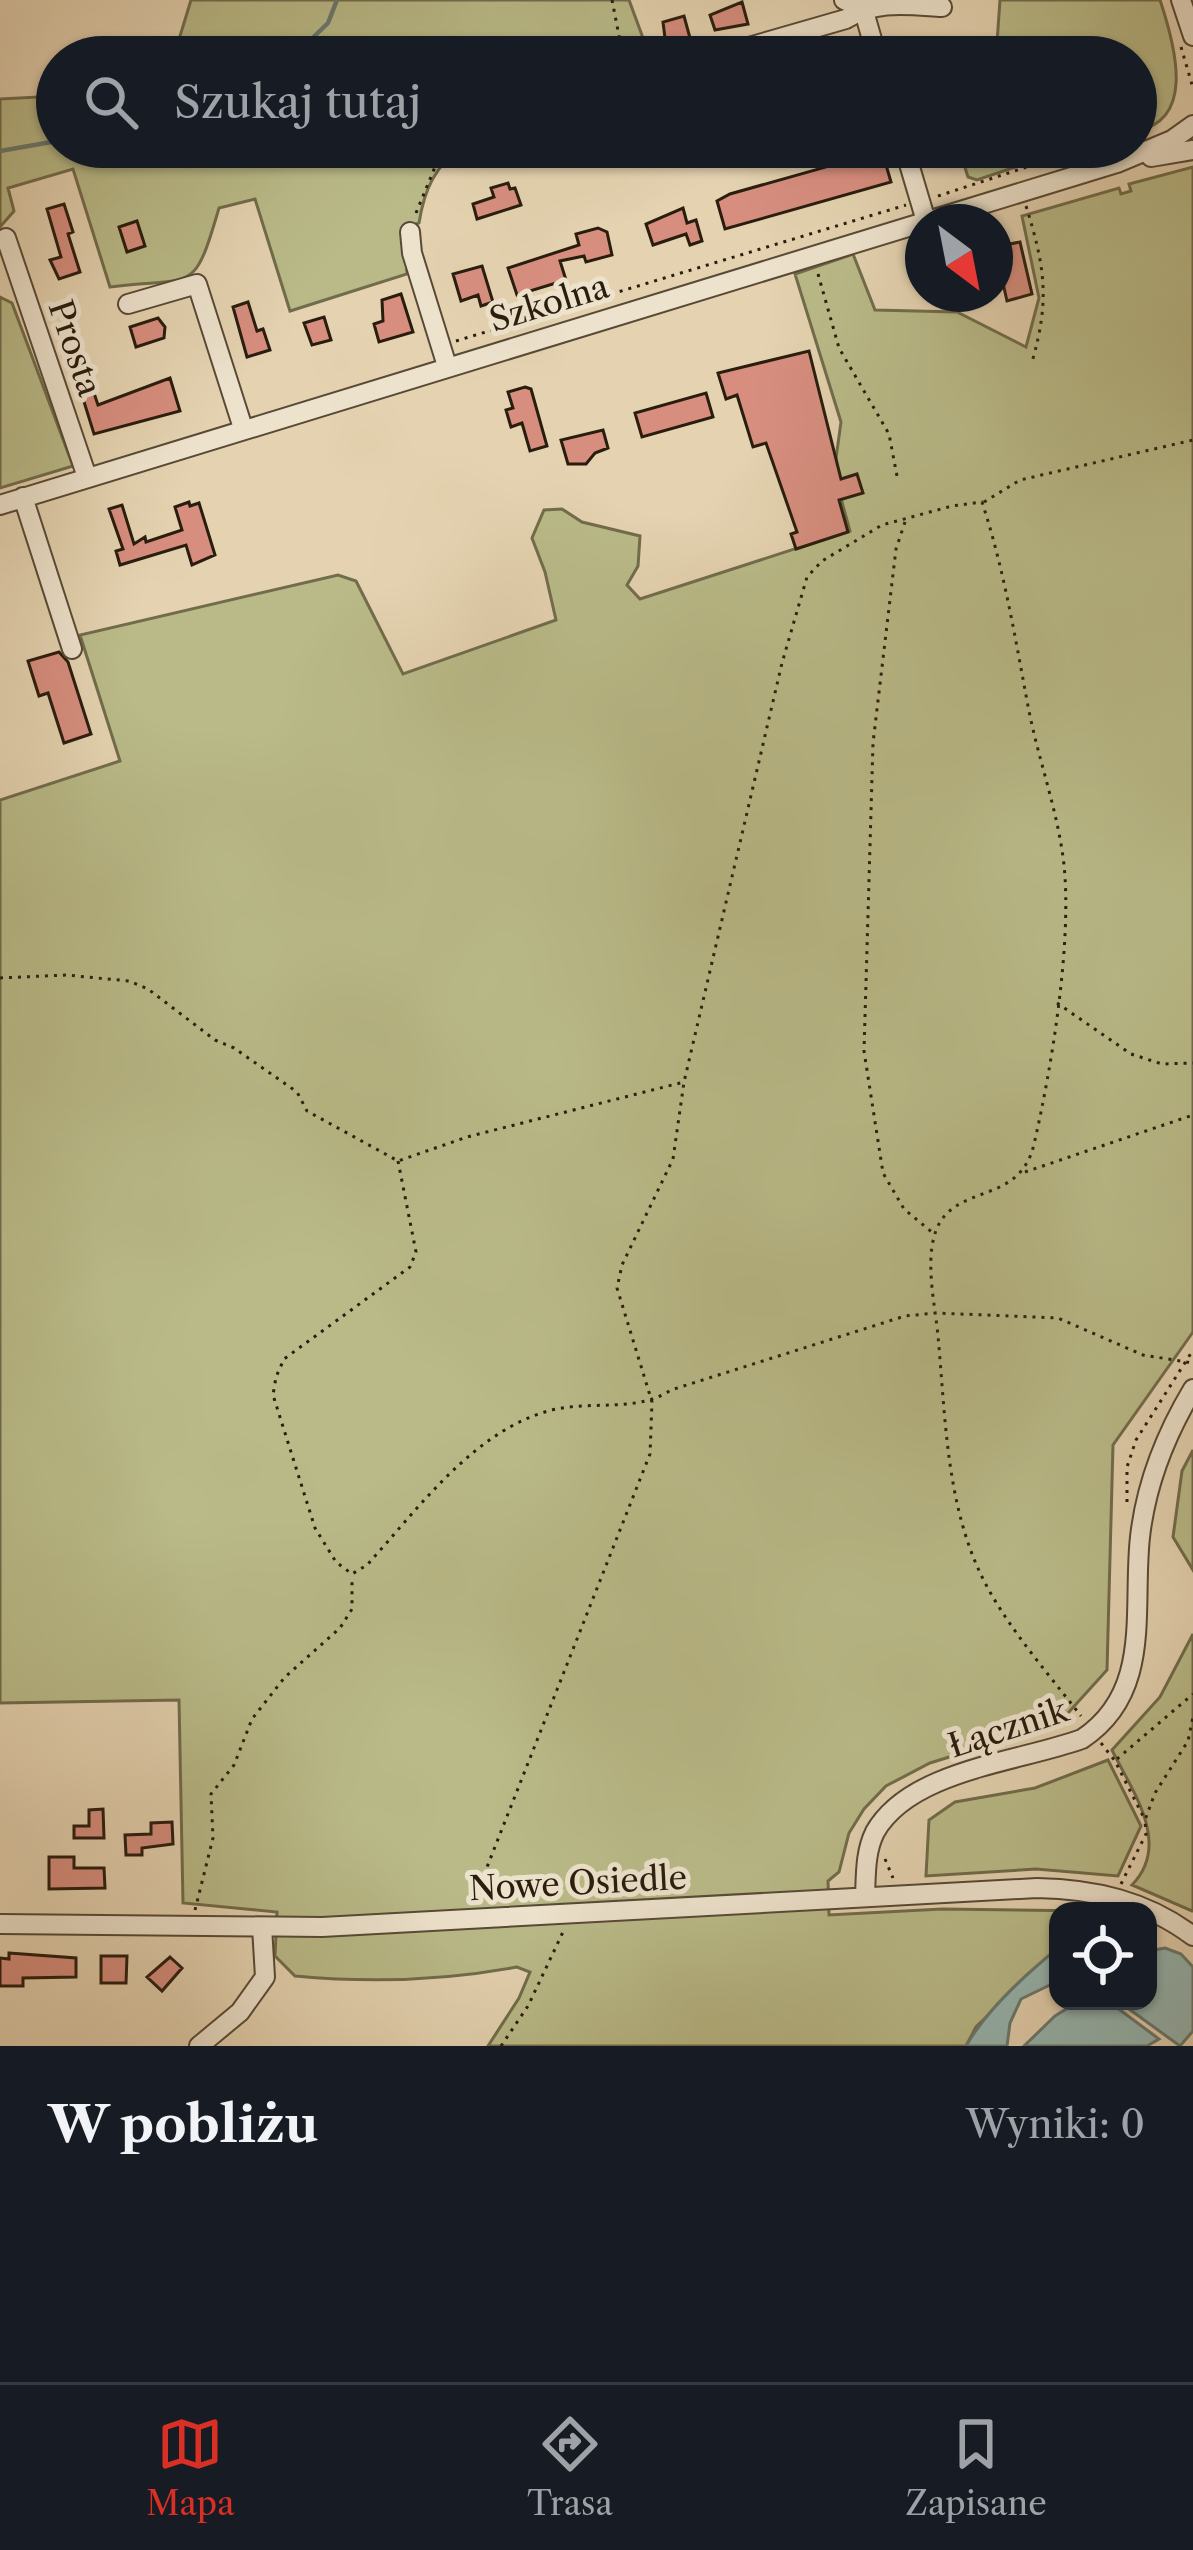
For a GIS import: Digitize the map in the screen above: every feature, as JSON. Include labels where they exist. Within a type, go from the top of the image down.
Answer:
[{"type":"street","points":[[1181,0],[1193,36]]},
{"type":"street","points":[[853,4],[942,7]]},
{"type":"street","points":[[787,36],[846,19],[853,4]]},
{"type":"street","points":[[853,4],[867,36]]},
{"type":"street","name":"Szkolna","points":[[1157,146],[1193,125]]},
{"type":"street","name":"Szkolna","points":[[1157,156],[1193,150]]},
{"type":"street","points":[[910,168],[921,204]]},
{"type":"street","name":"Szkolna","points":[[982,204],[1101,168]]},
{"type":"street","name":"Szkolna","points":[[0,505],[905,227]]},
{"type":"street","points":[[410,232],[412,254],[447,366]]},
{"type":"street","name":"Prosta","points":[[7,238],[87,478]]},
{"type":"street","points":[[128,304],[197,284],[242,428]]},
{"type":"street","points":[[23,497],[72,649]]},
{"type":"street","name":"Łącznik","points":[[865,1896],[866,1864],[874,1835],[910,1795],[936,1782],[1082,1739],[1102,1726],[1117,1707],[1136,1661],[1141,1535],[1153,1477],[1176,1417],[1193,1389]]},
{"type":"street","name":"Nowe Osiedle","points":[[0,1924],[262,1927],[1037,1888],[1117,1897],[1155,1912],[1193,1936]]},
{"type":"street","points":[[199,2046],[240,2012],[265,1977],[262,1927]]},
{"type":"path","points":[[612,0],[619,36]]},
{"type":"path","points":[[410,232],[435,168]]},
{"type":"path","points":[[971,187],[1027,168]]},
{"type":"path","points":[[1030,220],[1046,295],[1032,362]]},
{"type":"path","points":[[814,255],[839,348],[889,434],[896,476]]},
{"type":"path","points":[[471,1919],[650,1454],[652,1402],[617,1288],[622,1265],[674,1160],[685,1082],[782,663],[807,578],[822,561],[883,525],[982,502],[1020,480],[1193,440]]},
{"type":"path","points":[[982,502],[1008,599],[1061,848],[1065,910],[1057,1003],[1034,1145],[1021,1173]]},
{"type":"path","points":[[906,521],[896,550],[873,742],[864,1052],[883,1173],[904,1210],[934,1234]]},
{"type":"path","points":[[0,977],[66,975],[129,981],[148,989],[215,1040],[297,1092],[307,1111],[398,1161],[467,1137],[685,1082]]},
{"type":"path","points":[[1057,1003],[1131,1054],[1162,1064],[1193,1064]]},
{"type":"path","points":[[1077,1712],[1011,1625],[976,1564],[951,1481],[935,1313],[934,1234],[949,1210],[1000,1189],[1021,1173],[1193,1115]]},
{"type":"path","points":[[352,1574],[336,1562],[315,1528],[273,1395],[284,1359],[410,1267],[416,1252],[398,1161]]},
{"type":"path","points":[[352,1574],[367,1565],[471,1456],[514,1424],[554,1409],[652,1402],[671,1390],[905,1316],[1058,1318],[1143,1354],[1193,1363]]},
{"type":"path","points":[[1126,1507],[1127,1467],[1136,1440],[1193,1350]]},
{"type":"path","points":[[194,1918],[213,1838],[211,1794],[234,1765],[252,1719],[285,1677],[340,1628],[352,1609],[352,1574]]},
{"type":"path","points":[[1115,1761],[1193,1694]]},
{"type":"path","points":[[1074,1724],[1091,1710]]},
{"type":"path","points":[[1145,1820],[1155,1793],[1188,1741],[1193,1717]]},
{"type":"path","points":[[1106,1749],[1145,1820],[1146,1834],[1117,1897]]},
{"type":"path","points":[[501,2046],[546,1970],[567,1914]]},
{"type":"green space","points":[[191,0],[629,0],[642,36],[180,36]]},
{"type":"green space","points":[[1000,0],[1160,0],[1175,63],[1173,99],[1157,122],[1157,36],[997,36]]},
{"type":"green space","points":[[36,97],[36,168],[441,168],[424,200],[419,223],[405,228],[407,274],[290,311],[255,199],[219,208],[203,256],[187,277],[110,287],[73,169],[8,188],[14,211],[0,227],[0,99]]},
{"type":"green space","points":[[1193,167],[1193,1332],[1113,1445],[1107,1670],[1059,1723],[930,1763],[886,1786],[849,1833],[839,1872],[828,1881],[829,1915],[942,1909],[1049,1910],[1049,1957],[976,2027],[966,2046],[488,2046],[530,1972],[517,1967],[379,1980],[295,1976],[275,1956],[277,1912],[183,1903],[179,1700],[0,1703],[0,800],[120,761],[80,635],[338,575],[356,581],[403,674],[556,620],[532,538],[544,510],[562,509],[582,522],[640,536],[638,566],[627,585],[640,599],[850,531],[834,473],[841,422],[795,274],[853,254],[875,310],[957,312],[1026,347],[1039,298],[1022,216],[1119,188],[1121,194],[1131,191],[1129,184]]},
{"type":"green space","points":[[965,168],[1012,168],[977,180],[968,177]]},
{"type":"green space","points":[[0,297],[12,303],[73,466],[0,488]]},
{"type":"green space","points":[[1193,1450],[1193,1570],[1173,1537],[1182,1471]]},
{"type":"green space","points":[[1193,1634],[1192,1911],[1132,1885],[1149,1852],[1149,1835],[1138,1800],[1112,1750],[1160,1697]]},
{"type":"green space","points":[[1108,1760],[1141,1826],[1118,1876],[1036,1869],[926,1876],[929,1820],[955,1802],[1035,1788]]},
{"type":"water","points":[[1157,1949],[1181,1954],[1193,1967],[1193,2031],[1180,2046],[1130,2010],[1157,2010]]},
{"type":"water","points":[[1049,1956],[1049,1985],[1021,1999],[1010,2023],[1007,2046],[966,2046],[996,2006]]},
{"type":"water","points":[[1065,2010],[1120,2010],[1159,2039],[1147,2046],[1024,2046]]},
{"type":"building","points":[[742,2],[748,24],[715,30],[710,15]]},
{"type":"building","points":[[684,16],[689,36],[665,36],[663,22]]},
{"type":"building","points":[[822,168],[887,168],[891,182],[725,229],[717,201]]},
{"type":"building","points":[[508,183],[521,205],[477,219],[473,204],[494,197],[491,188]]},
{"type":"building","points":[[64,204],[80,272],[59,279],[50,260],[61,257],[47,209]]},
{"type":"building","points":[[683,208],[687,223],[696,220],[702,241],[690,245],[686,234],[653,245],[646,224]]},
{"type":"building","points":[[137,221],[145,246],[127,252],[119,227]]},
{"type":"building","points":[[598,228],[607,232],[612,255],[586,262],[584,256],[560,261],[566,280],[517,295],[508,268],[579,245],[576,234]]},
{"type":"building","points":[[1020,242],[1032,294],[1013,299],[1013,243]]},
{"type":"building","points":[[482,266],[493,302],[481,306],[478,295],[461,301],[453,274]]},
{"type":"building","points":[[401,294],[413,332],[379,342],[374,324],[383,321],[382,300]]},
{"type":"building","points":[[248,302],[257,331],[263,329],[270,350],[247,357],[233,307]]},
{"type":"building","points":[[324,317],[331,340],[312,345],[304,323]]},
{"type":"building","points":[[158,318],[165,327],[164,338],[136,347],[130,327]]},
{"type":"building","points":[[809,351],[841,479],[857,474],[863,493],[839,500],[848,532],[796,549],[791,534],[797,532],[766,443],[753,447],[737,395],[726,399],[718,373]]},
{"type":"building","points":[[87,372],[98,405],[170,378],[180,411],[94,434],[76,376]]},
{"type":"building","points":[[531,389],[547,446],[530,451],[522,423],[511,427],[506,410],[513,408],[508,392]]},
{"type":"building","points":[[706,393],[713,417],[642,437],[635,413]]},
{"type":"building","points":[[603,430],[608,448],[595,453],[586,464],[568,464],[561,440]]},
{"type":"building","points":[[189,502],[190,506],[199,503],[215,555],[192,565],[186,545],[120,565],[116,551],[123,549],[109,509],[122,505],[134,544],[145,537],[146,542],[182,530],[175,507]]},
{"type":"building","points":[[59,652],[68,662],[91,734],[64,743],[48,693],[39,696],[28,661]]},
{"type":"building","points":[[103,1809],[104,1838],[74,1838],[74,1826],[89,1826],[89,1810]]},
{"type":"building","points":[[172,1822],[173,1844],[142,1848],[142,1855],[126,1855],[125,1835],[151,1834],[151,1823]]},
{"type":"building","points":[[49,1857],[74,1857],[74,1868],[104,1868],[105,1888],[49,1889]]},
{"type":"building","points":[[9,1953],[76,1958],[76,1977],[23,1978],[23,1986],[0,1986],[0,1958],[9,1959]]},
{"type":"building","points":[[101,1956],[127,1956],[126,1983],[101,1983]]},
{"type":"building","points":[[170,1957],[182,1968],[162,1991],[147,1977]]},
{"type":"waterway","points":[[315,36],[328,23],[337,0]]},
{"type":"waterway","points":[[0,151],[36,145]]}]
